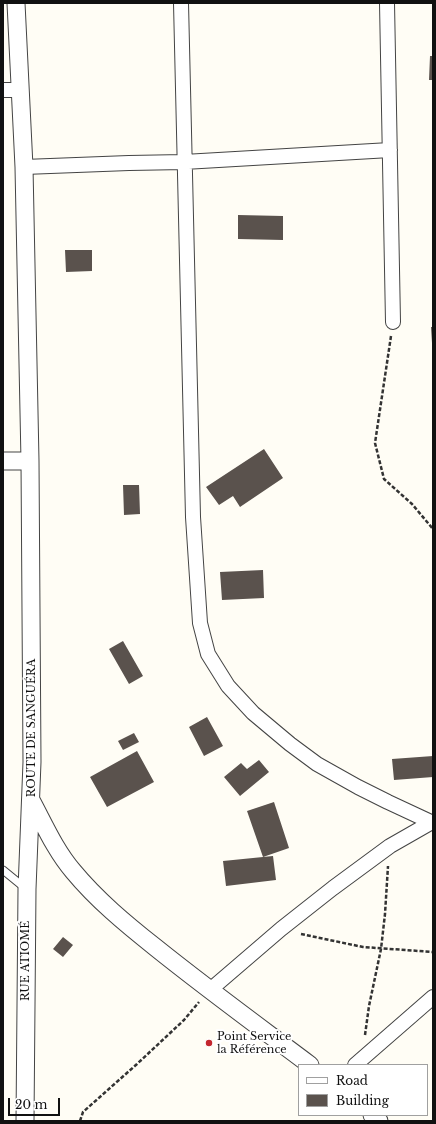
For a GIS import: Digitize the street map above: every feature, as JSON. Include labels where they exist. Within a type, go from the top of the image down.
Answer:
[{"type":"street","name":"ROUTE DE SANGUÉRA","points":[[16,3],[24,167],[30,461],[31,800],[55,846],[72,870],[91,891],[121,919],[185,972],[309,1064]]},
{"type":"street","points":[[181,3],[193,517],[200,623],[208,654],[228,686],[253,713],[290,744],[317,764],[358,787],[432,823]]},
{"type":"street","points":[[387,3],[393,322]]},
{"type":"street","points":[[3,90],[20,90]]},
{"type":"street","points":[[24,167],[184,162],[390,150]]},
{"type":"street","points":[[3,461],[30,461]]},
{"type":"street","name":"RUE ATIOMÉ","points":[[25,1121],[27,889],[31,800]]},
{"type":"street","points":[[210,990],[281,929],[333,888],[390,846],[432,823]]},
{"type":"street","points":[[358,1062],[433,997]]},
{"type":"lane","points":[[3,870],[27,889]]},
{"type":"path","points":[[393,322],[374,443],[384,479],[412,504],[433,529]]},
{"type":"path","points":[[358,1062],[381,949],[390,846]]},
{"type":"path","points":[[281,929],[363,947],[433,952]]},
{"type":"path","points":[[80,1121],[83,1112],[178,1025],[210,990]]},
{"type":"building","points":[[430,56],[433,56],[433,80],[429,80]]},
{"type":"building","points":[[238,215],[283,216],[283,240],[238,239]]},
{"type":"building","points":[[65,250],[92,250],[92,271],[66,272]]},
{"type":"building","points":[[431,327],[433,327],[433,343],[432,343]]},
{"type":"building","points":[[264,449],[283,478],[240,507],[233,496],[219,505],[206,487]]},
{"type":"building","points":[[123,485],[139,485],[140,514],[124,515]]},
{"type":"building","points":[[263,570],[264,598],[222,600],[220,572]]},
{"type":"building","points":[[123,641],[143,676],[129,684],[109,649]]},
{"type":"building","points":[[207,717],[223,746],[204,756],[189,727]]},
{"type":"building","points":[[134,733],[139,742],[123,750],[118,741]]},
{"type":"building","points":[[137,751],[154,782],[107,807],[90,777]]},
{"type":"building","points":[[433,756],[433,777],[394,780],[392,759]]},
{"type":"building","points":[[259,760],[269,772],[240,796],[224,777],[241,763],[247,769]]},
{"type":"building","points":[[274,802],[289,848],[263,857],[247,811]]},
{"type":"building","points":[[273,856],[276,880],[226,886],[223,861]]},
{"type":"building","points":[[63,937],[73,945],[63,957],[53,949]]},
{"type":"place","name":"Point Service la Référence","points":[[209,1043]]}]
